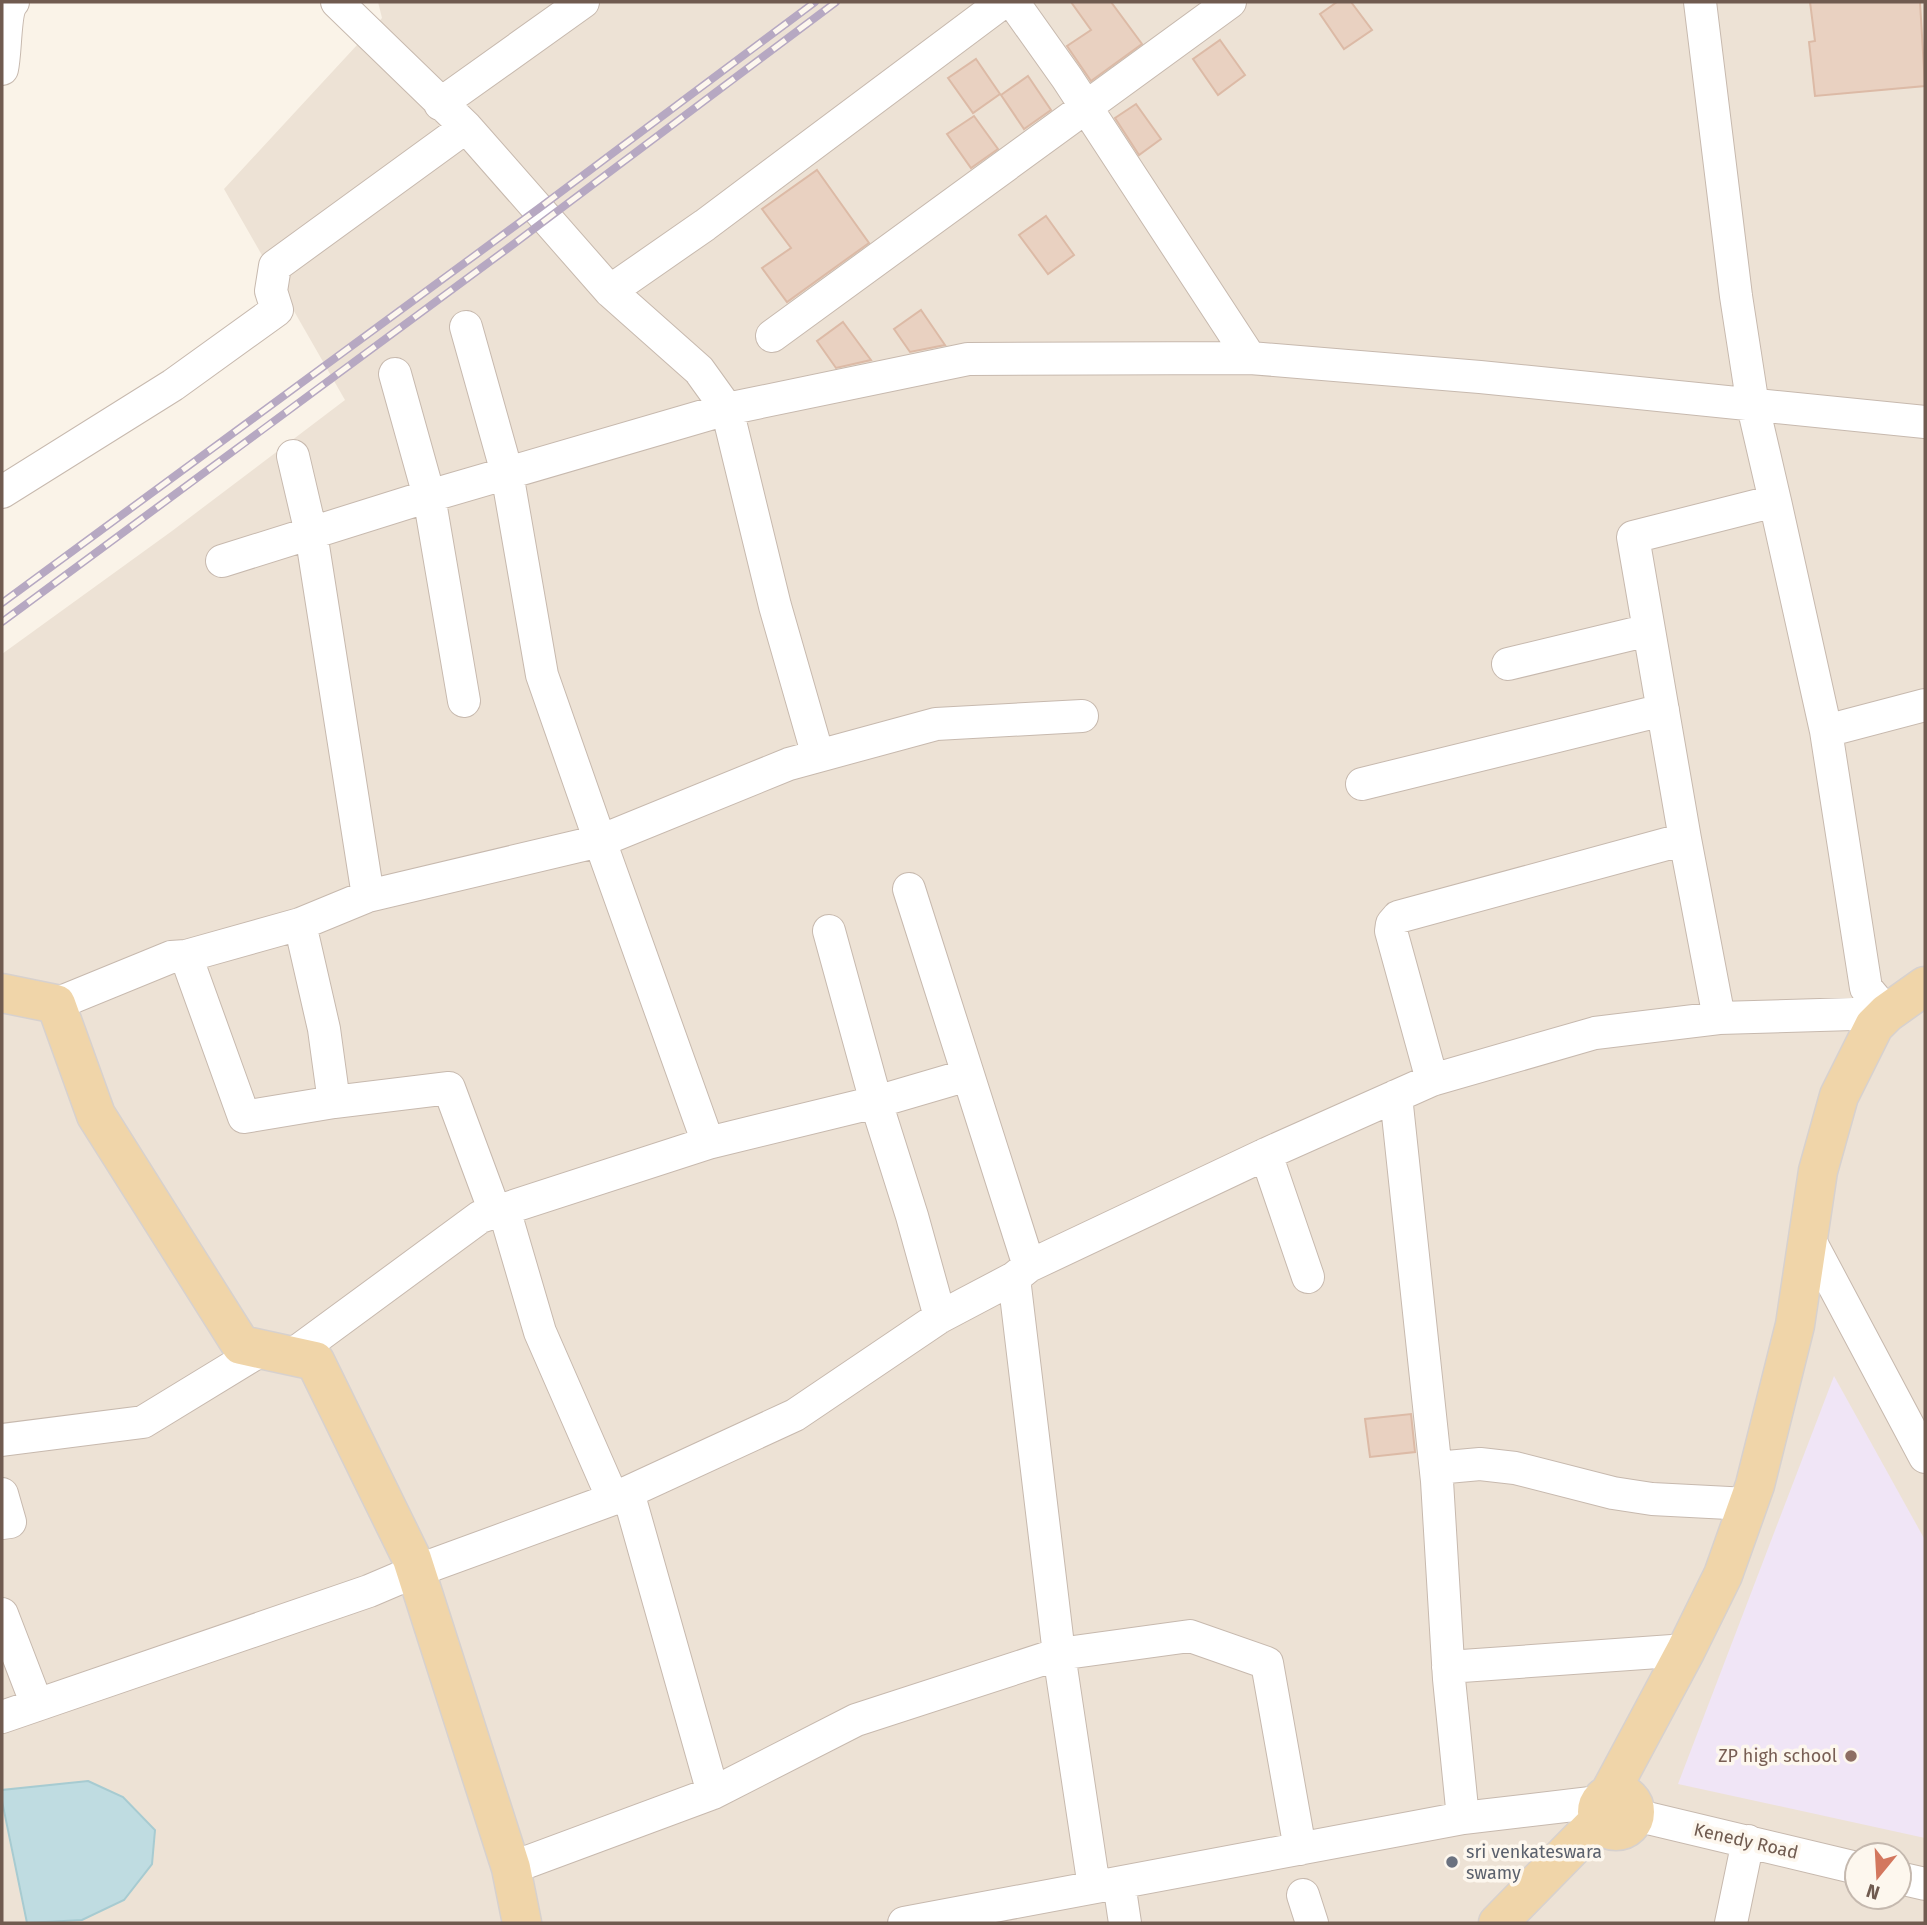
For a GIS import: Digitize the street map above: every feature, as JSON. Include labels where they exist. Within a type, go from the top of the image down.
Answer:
[{"type":"main road","points":[[1523,1923],[1611,1813],[1723,1575],[1755,1485],[1795,1325],[1818,1171],[1839,1096],[1874,1026],[1887,1013],[1925,986]]},
{"type":"main road","points":[[2,993],[56,1004],[96,1115],[241,1345],[315,1361],[416,1571],[511,1868],[522,1923]]},
{"type":"main road","points":[[1498,1923],[1611,1813]]},
{"type":"street","points":[[3,55],[8,8],[13,2]]},
{"type":"street","points":[[337,2],[466,127],[610,291],[699,370],[727,409],[775,606],[818,756]]},
{"type":"street","points":[[440,104],[581,2]]},
{"type":"street","points":[[610,291],[705,225],[1003,2]]},
{"type":"street","points":[[1013,2],[1086,107],[1250,358]]},
{"type":"street","points":[[772,336],[1230,2]]},
{"type":"street","points":[[1700,2],[1736,296],[1754,406],[1826,731],[1866,988],[1887,1013]]},
{"type":"street","points":[[2,492],[173,385],[277,310],[271,291],[275,266],[466,127]]},
{"type":"street","points":[[466,327],[507,473],[542,675],[708,1143]]},
{"type":"street","points":[[222,561],[429,496],[727,409],[968,359],[1250,358],[1480,377],[1925,423]]},
{"type":"street","points":[[395,374],[429,496],[464,701]]},
{"type":"street","points":[[293,456],[311,533],[368,897]]},
{"type":"street","points":[[1719,1018],[1633,537],[1775,500]]},
{"type":"street","points":[[1508,664],[1649,631]]},
{"type":"street","points":[[1826,731],[1925,705]]},
{"type":"street","points":[[1362,784],[1663,710]]},
{"type":"street","points":[[56,1004],[171,957],[186,956],[300,924],[368,897],[600,841],[789,764],[936,724],[1082,716]]},
{"type":"street","points":[[1432,1080],[1391,931],[1392,924],[1398,917],[1685,839]]},
{"type":"street","points":[[909,888],[968,1075],[1021,1272],[1059,1654],[1107,1885],[1125,1923]]},
{"type":"street","points":[[300,924],[324,1030],[334,1102]]},
{"type":"street","points":[[829,931],[940,1317]]},
{"type":"street","points":[[186,956],[244,1117],[334,1102],[449,1088],[499,1210],[540,1332],[620,1495],[713,1793]]},
{"type":"street","points":[[2,1717],[369,1591],[620,1495],[795,1415],[940,1317],[1021,1272],[1266,1154],[1432,1080],[1595,1032],[1719,1018],[1887,1013]]},
{"type":"street","points":[[2,1440],[143,1422],[276,1353],[480,1217],[708,1143],[876,1102],[968,1075]]},
{"type":"street","points":[[1396,1096],[1436,1468],[1448,1667],[1463,1818]]},
{"type":"street","points":[[1266,1154],[1308,1277]]},
{"type":"street","points":[[1808,1237],[1925,1457]]},
{"type":"street","points":[[1436,1468],[1480,1464],[1503,1466],[1613,1493],[1652,1499],[1748,1504]]},
{"type":"street","points":[[2,1494],[10,1522],[2,1523]]},
{"type":"street","points":[[2,1614],[37,1705]]},
{"type":"street","points":[[511,1868],[713,1793],[856,1720],[1059,1654],[1190,1636],[1268,1663],[1300,1849]]},
{"type":"street","points":[[1448,1667],[1686,1650]]},
{"type":"street","name":"Kenedy Road","points":[[916,1922],[1463,1818],[1611,1813],[1748,1841],[1843,1865]]},
{"type":"street","points":[[1731,1923],[1748,1841]]},
{"type":"shaded area","points":[[378,2],[1925,2],[1925,1923],[2,1923],[2,654],[172,531],[345,400],[224,189],[382,18]]},
{"type":"shaded area","points":[[1834,1376],[1925,1540],[1925,1838],[1678,1784]]},
{"type":"water","points":[[88,1781],[123,1797],[155,1830],[152,1864],[124,1900],[82,1920],[27,1923],[2,1790]]},
{"type":"building","points":[[1071,2],[1111,2],[1142,44],[1091,81],[1067,46],[1091,30]]},
{"type":"building","points":[[1337,2],[1351,2],[1372,30],[1344,49],[1320,14]]},
{"type":"building","points":[[1810,2],[1920,2],[1925,86],[1815,96],[1809,42],[1815,41]]},
{"type":"building","points":[[1220,40],[1245,75],[1218,95],[1193,59]]},
{"type":"building","points":[[976,59],[1000,94],[973,113],[948,78]]},
{"type":"building","points":[[1028,76],[1051,110],[1024,129],[1001,95]]},
{"type":"building","points":[[1136,104],[1161,139],[1139,155],[1115,118]]},
{"type":"building","points":[[974,116],[998,149],[971,168],[947,134]]},
{"type":"building","points":[[817,170],[869,243],[787,302],[762,268],[791,248],[762,209]]},
{"type":"building","points":[[1046,216],[1074,255],[1048,274],[1019,235]]},
{"type":"building","points":[[921,310],[945,345],[910,352],[894,329]]},
{"type":"building","points":[[843,322],[871,360],[836,368],[817,341]]},
{"type":"building","points":[[1411,1414],[1415,1452],[1370,1457],[1365,1419]]},
{"type":"railway","points":[[2,603],[815,2]]},
{"type":"railway","points":[[2,622],[836,2]]},
{"type":"place","name":"ZP high school","points":[[1851,1756]]},
{"type":"place","name":"sri venkateswara swamy","points":[[1452,1862]]}]
